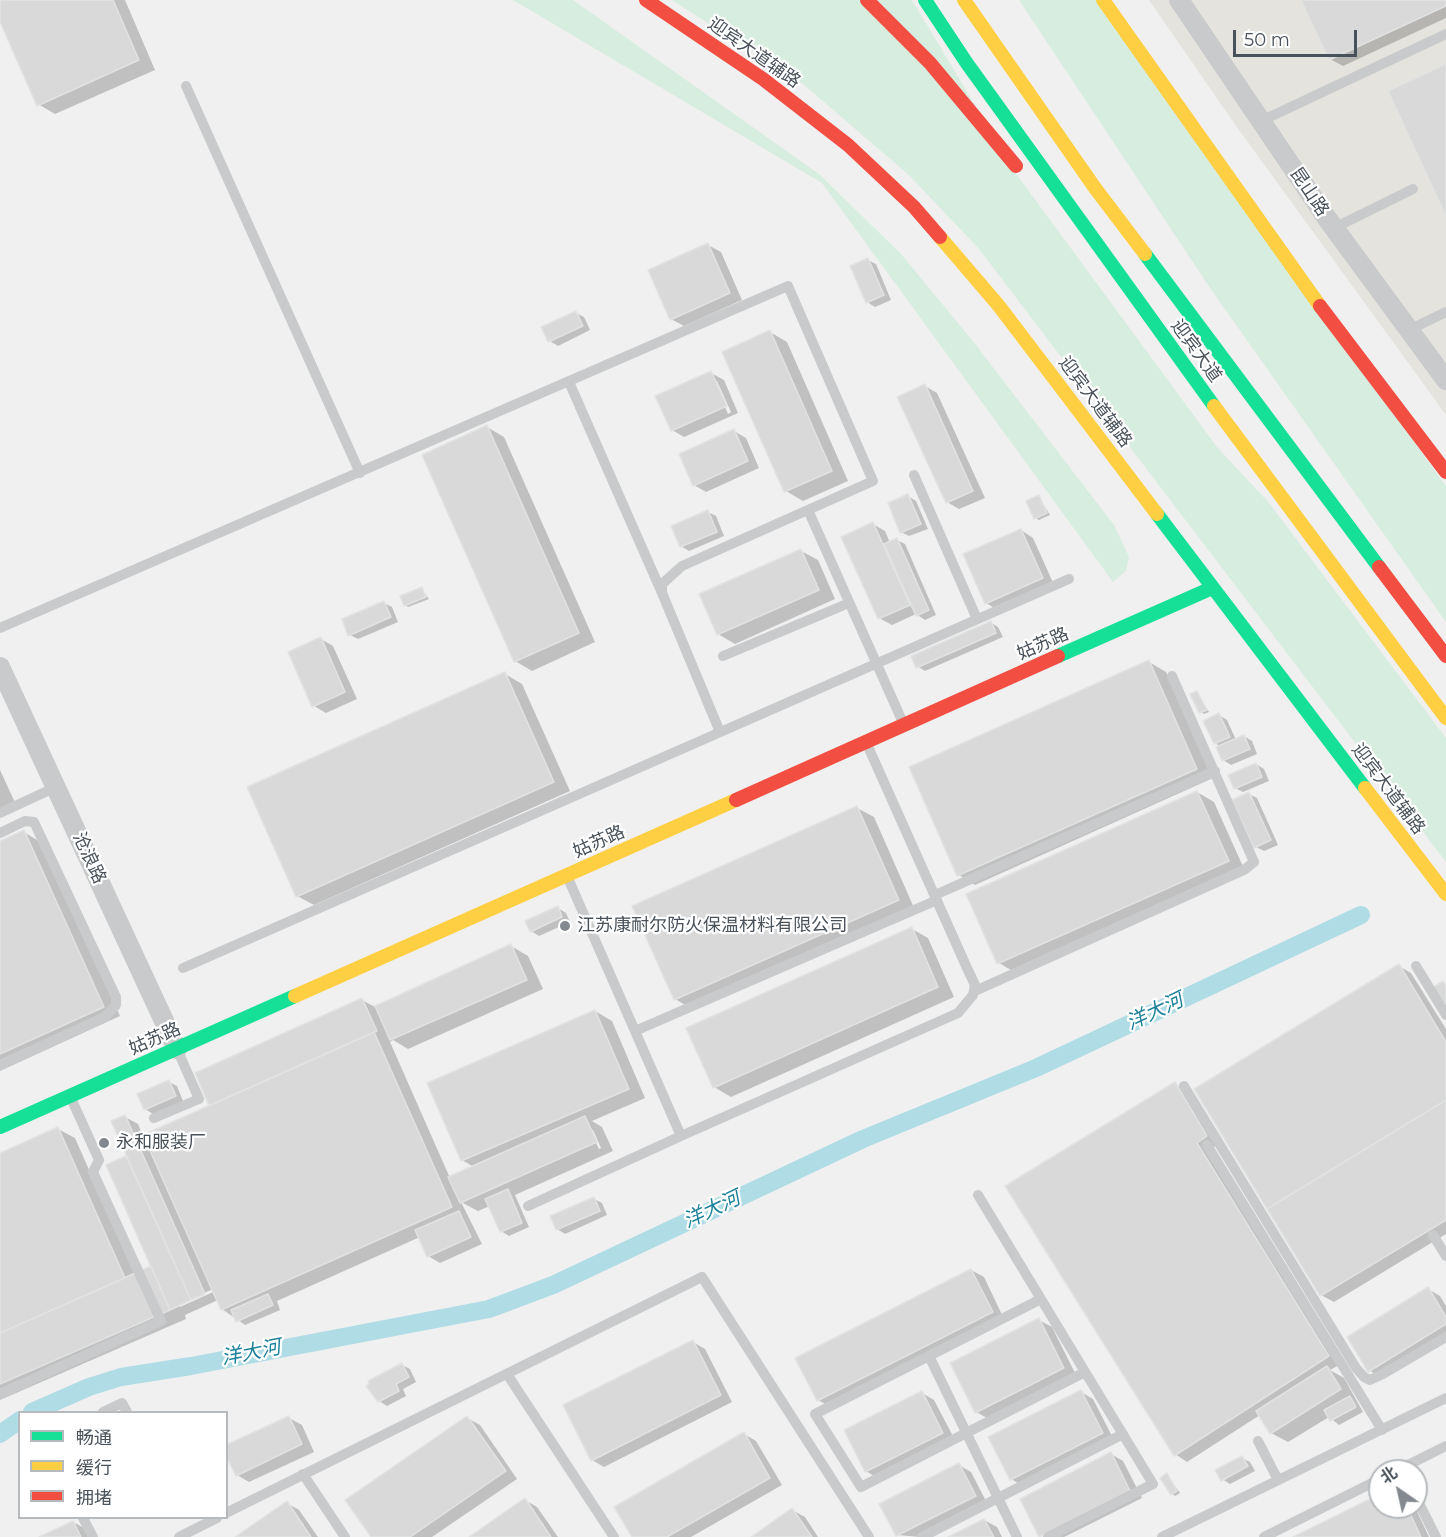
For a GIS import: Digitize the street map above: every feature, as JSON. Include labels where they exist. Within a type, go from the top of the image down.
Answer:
[{"type":"main road","name":"迎宾大道辅路","points":[[646,0],[763,79],[848,145],[914,207],[1006,316],[1446,894]]},
{"type":"main road","points":[[867,0],[930,63],[1025,177]]},
{"type":"main road","name":"迎宾大道","points":[[925,0],[966,63],[1279,497],[1446,718]]},
{"type":"main road","name":"迎宾大道","points":[[964,0],[1095,188],[1446,656]]},
{"type":"main road","points":[[981,0],[1095,188]]},
{"type":"main road","points":[[1103,0],[1320,306],[1446,472]]},
{"type":"main road","points":[[1090,259],[1279,497]]},
{"type":"main road","name":"姑苏路","points":[[0,1127],[1212,588]]},
{"type":"street","name":"昆山路","points":[[1179,0],[1334,228],[1446,380]]},
{"type":"street","name":"沧浪路","points":[[0,667],[177,1049]]},
{"type":"lane","points":[[1261,121],[1446,34]]},
{"type":"lane","points":[[186,86],[360,472]]},
{"type":"lane","points":[[1334,228],[1413,189]]},
{"type":"lane","points":[[1,625],[788,286],[873,481],[682,566],[662,584],[662,593]]},
{"type":"lane","points":[[1409,330],[1446,312]]},
{"type":"lane","points":[[569,382],[662,593],[720,732]]},
{"type":"lane","points":[[914,475],[977,619]]},
{"type":"lane","points":[[808,510],[904,725]]},
{"type":"lane","points":[[183,968],[1069,579]]},
{"type":"lane","points":[[723,656],[849,603]]},
{"type":"lane","points":[[528,1206],[958,1013],[968,1004],[975,991],[1250,867],[1254,862],[1172,676]]},
{"type":"lane","points":[[866,742],[936,897],[975,991]]},
{"type":"lane","points":[[635,1031],[1215,771]]},
{"type":"lane","points":[[0,813],[56,787]]},
{"type":"lane","points":[[0,833],[25,821],[33,822],[116,997],[116,1005],[105,1017],[0,1065]]},
{"type":"lane","points":[[567,875],[681,1136]]},
{"type":"lane","points":[[1416,966],[1446,1015]]},
{"type":"lane","points":[[154,1118],[200,1099],[177,1049]]},
{"type":"lane","points":[[1184,1086],[1356,1368],[1364,1377],[1370,1380],[1383,1374],[1446,1337]]},
{"type":"lane","points":[[0,1394],[161,1321],[93,1172],[99,1160],[70,1096]]},
{"type":"lane","points":[[1207,1145],[1382,1430]]},
{"type":"lane","points":[[978,1195],[1153,1484],[1048,1537]]},
{"type":"lane","points":[[1433,1235],[1446,1256]]},
{"type":"lane","points":[[228,1512],[702,1277],[869,1537]]},
{"type":"lane","points":[[1041,1299],[815,1414],[861,1486],[1085,1371]]},
{"type":"lane","points":[[929,1356],[1017,1537]]},
{"type":"lane","points":[[507,1374],[614,1537]]},
{"type":"lane","points":[[1162,1537],[1445,1401]]},
{"type":"lane","points":[[107,1411],[122,1403],[126,1411]]},
{"type":"lane","points":[[922,1537],[1123,1434]]},
{"type":"lane","points":[[1258,1441],[1278,1480]]},
{"type":"lane","points":[[1421,1459],[1446,1446]]},
{"type":"lane","points":[[303,1474],[345,1537]]},
{"type":"lane","points":[[1264,1537],[1368,1485]]},
{"type":"lane","points":[[84,1519],[93,1537]]},
{"type":"lane","points":[[179,1537],[216,1519]]},
{"type":"lane","points":[[1427,1519],[1436,1537]]},
{"type":"shaded area","points":[[1149,0],[1446,0],[1446,415],[1234,123]]},
{"type":"green space","points":[[513,0],[573,0],[819,174],[901,254],[972,340],[1114,525],[1129,557],[1126,571],[1113,582],[822,183]]},
{"type":"green space","points":[[672,0],[912,0],[1017,175],[1217,447],[1269,503],[1446,738],[1446,862],[979,249],[909,175],[803,84]]},
{"type":"green space","points":[[1019,0],[1096,0],[1446,486],[1446,622],[1210,288]]},
{"type":"building","points":[[0,0],[113,0],[139,60],[37,106],[0,22]]},
{"type":"building","points":[[1301,0],[1446,0],[1446,6],[1329,60]]},
{"type":"building","points":[[1446,64],[1446,216],[1388,91]]},
{"type":"building","points":[[708,243],[730,293],[670,320],[648,270]]},
{"type":"building","points":[[868,258],[884,295],[866,303],[850,266]]},
{"type":"building","points":[[576,311],[583,326],[548,342],[541,327]]},
{"type":"building","points":[[770,330],[832,471],[784,492],[722,352]]},
{"type":"building","points":[[711,371],[727,406],[671,431],[655,396]]},
{"type":"building","points":[[925,384],[973,491],[946,503],[897,397]]},
{"type":"building","points":[[487,425],[579,633],[514,662],[422,455]]},
{"type":"building","points":[[734,429],[748,461],[693,486],[679,454]]},
{"type":"building","points":[[908,494],[921,524],[900,533],[888,503]]},
{"type":"building","points":[[1039,495],[1047,513],[1034,519],[1026,501]]},
{"type":"building","points":[[708,510],[717,532],[680,547],[671,526]]},
{"type":"building","points":[[873,522],[910,605],[878,619],[841,537]]},
{"type":"building","points":[[1021,529],[1043,578],[985,604],[963,554]]},
{"type":"building","points":[[897,538],[929,610],[916,616],[884,544]]},
{"type":"building","points":[[801,549],[819,590],[717,635],[699,594]]},
{"type":"building","points":[[422,587],[426,597],[404,606],[400,596]]},
{"type":"building","points":[[384,601],[391,617],[348,636],[342,619]]},
{"type":"building","points":[[991,621],[996,633],[916,668],[911,656]]},
{"type":"building","points":[[321,637],[345,692],[312,707],[288,652]]},
{"type":"building","points":[[1149,660],[1197,769],[957,876],[909,767]]},
{"type":"building","points":[[505,672],[554,782],[296,897],[247,787]]},
{"type":"building","points":[[1197,691],[1207,710],[1199,713],[1190,694]]},
{"type":"building","points":[[1219,713],[1230,737],[1214,744],[1203,721]]},
{"type":"building","points":[[1244,735],[1250,749],[1222,761],[1216,747]]},
{"type":"building","points":[[1256,763],[1262,777],[1234,789],[1228,775]]},
{"type":"building","points":[[1197,791],[1229,861],[997,964],[966,894]]},
{"type":"building","points":[[1249,792],[1271,840],[1254,848],[1232,800]]},
{"type":"building","points":[[857,806],[899,900],[674,1000],[632,906]]},
{"type":"building","points":[[24,830],[104,1007],[0,1054],[0,841]]},
{"type":"building","points":[[558,906],[562,917],[530,932],[525,921]]},
{"type":"building","points":[[912,927],[938,987],[713,1088],[686,1028]]},
{"type":"building","points":[[511,944],[527,980],[390,1040],[375,1006]]},
{"type":"building","points":[[1399,964],[1446,1042],[1446,1100],[1267,1209],[1194,1089]]},
{"type":"building","points":[[1443,981],[1446,986],[1446,1009],[1432,988]]},
{"type":"building","points":[[362,998],[377,1031],[209,1106],[195,1073]]},
{"type":"building","points":[[595,1010],[629,1089],[461,1161],[427,1083]]},
{"type":"building","points":[[374,1032],[452,1207],[221,1310],[143,1135]]},
{"type":"building","points":[[169,1080],[176,1096],[144,1110],[137,1094]]},
{"type":"building","points":[[1175,1082],[1207,1136],[1197,1143],[1329,1356],[1174,1456],[1005,1186]]},
{"type":"building","points":[[1446,1100],[1446,1220],[1320,1296],[1267,1209]]},
{"type":"building","points":[[125,1115],[205,1294],[191,1300],[111,1121]]},
{"type":"building","points":[[585,1116],[597,1142],[460,1203],[448,1177]]},
{"type":"building","points":[[58,1127],[125,1278],[0,1333],[0,1153]]},
{"type":"building","points":[[126,1156],[191,1300],[170,1310],[106,1165]]},
{"type":"building","points":[[508,1189],[522,1223],[500,1232],[485,1199]]},
{"type":"building","points":[[594,1197],[600,1211],[556,1230],[550,1216]]},
{"type":"building","points":[[459,1211],[471,1237],[427,1257],[415,1230]]},
{"type":"building","points":[[151,1266],[170,1310],[0,1384],[0,1333]]},
{"type":"building","points":[[971,1269],[993,1312],[817,1401],[795,1358]]},
{"type":"building","points":[[1428,1287],[1446,1317],[1446,1324],[1368,1372],[1347,1337]]},
{"type":"building","points":[[268,1294],[273,1305],[236,1322],[231,1310]]},
{"type":"building","points":[[1039,1318],[1064,1368],[975,1413],[950,1363]]},
{"type":"building","points":[[693,1340],[721,1395],[591,1461],[563,1405]]},
{"type":"building","points":[[402,1363],[409,1377],[396,1384],[399,1391],[378,1402],[366,1386],[369,1384],[368,1381]]},
{"type":"building","points":[[1327,1366],[1341,1389],[1270,1434],[1256,1411]]},
{"type":"building","points":[[1081,1390],[1103,1433],[1010,1480],[988,1437]]},
{"type":"building","points":[[922,1391],[943,1433],[865,1472],[844,1430]]},
{"type":"building","points":[[1350,1396],[1356,1407],[1330,1421],[1324,1410]]},
{"type":"building","points":[[289,1416],[302,1444],[236,1476],[228,1460],[228,1444]]},
{"type":"building","points":[[467,1416],[506,1471],[410,1537],[371,1537],[345,1500]]},
{"type":"building","points":[[744,1432],[770,1478],[667,1537],[632,1537],[614,1507]]},
{"type":"building","points":[[1111,1452],[1130,1491],[1039,1537],[1020,1499]]},
{"type":"building","points":[[1242,1456],[1248,1466],[1221,1481],[1215,1470]]},
{"type":"building","points":[[959,1463],[976,1496],[896,1536],[879,1504]]},
{"type":"building","points":[[1167,1473],[1177,1491],[1171,1495],[1160,1478]]},
{"type":"building","points":[[525,1498],[551,1537],[469,1537]]},
{"type":"building","points":[[1368,1500],[1368,1519],[1413,1519],[1421,1537],[1293,1537]]},
{"type":"building","points":[[287,1501],[311,1537],[235,1537]]},
{"type":"building","points":[[792,1508],[812,1537],[751,1537]]},
{"type":"building","points":[[984,1519],[994,1537],[948,1537]]},
{"type":"building","points":[[73,1521],[81,1537],[39,1537]]},
{"type":"waterway","name":"洋大河","points":[[34,1411],[89,1387],[121,1377],[191,1366],[489,1309],[553,1285],[863,1139],[1036,1068],[1361,915]]},
{"type":"waterway","name":"洋大河","points":[[0,1434],[18,1421]]},
{"type":"traffic: fast","points":[[925,0],[966,62],[1214,406]]},
{"type":"traffic: fast","points":[[1145,254],[1379,567]]},
{"type":"traffic: fast","points":[[1157,514],[1365,788]]},
{"type":"traffic: fast","points":[[1058,656],[1212,588]]},
{"type":"traffic: fast","points":[[0,1127],[295,996]]},
{"type":"traffic: slow","points":[[964,0],[1095,188],[1145,254]]},
{"type":"traffic: slow","points":[[1103,0],[1320,306]]},
{"type":"traffic: slow","points":[[940,237],[999,306],[1157,514]]},
{"type":"traffic: slow","points":[[1214,406],[1446,718]]},
{"type":"traffic: slow","points":[[1365,788],[1446,894]]},
{"type":"traffic: slow","points":[[295,996],[736,800]]},
{"type":"traffic: jam","points":[[646,0],[763,79],[848,145],[914,207],[940,237]]},
{"type":"traffic: jam","points":[[867,0],[930,63],[1016,166]]},
{"type":"traffic: jam","points":[[1320,306],[1446,472]]},
{"type":"traffic: jam","points":[[1379,567],[1446,656]]},
{"type":"traffic: jam","points":[[736,800],[1058,656]]},
{"type":"place","name":"江苏康耐尔防火保温材料有限公司","points":[[565,926]]},
{"type":"place","name":"永和服装厂","points":[[104,1143]]}]
